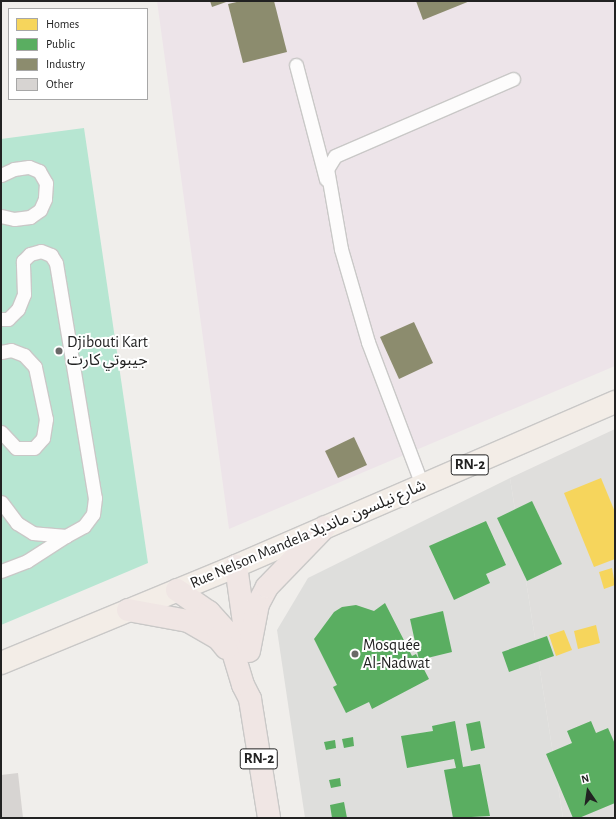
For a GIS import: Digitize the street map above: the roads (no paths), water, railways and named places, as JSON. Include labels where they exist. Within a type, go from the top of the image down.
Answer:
[{"type":"highway","points":[[128,610],[163,615],[203,628],[242,656],[258,604],[267,587],[325,526]]},
{"type":"highway","name":"RN-2","points":[[236,566],[242,656]]},
{"type":"highway","name":"RN-2","points":[[177,590],[220,622],[242,656],[252,680],[250,699],[269,818]]},
{"type":"main road","name":"Rue Nelson Mandela شارع نيلسون مانديلا","points":[[1,663],[236,566],[325,526],[615,402]]},
{"type":"lane","points":[[296,65],[328,188],[341,249],[368,342],[422,485]]},
{"type":"lane","points":[[328,188],[327,170],[335,156],[513,79]]},
{"type":"lane","points":[[1,175],[14,169],[29,166],[40,171],[46,183],[45,199],[40,210],[30,217],[14,219],[1,216]]},
{"type":"lane","points":[[1,319],[8,319],[18,309],[24,294],[23,261],[30,254],[41,251],[51,255],[56,263],[95,498],[93,514],[84,526],[34,557],[1,571]]},
{"type":"lane","points":[[1,352],[11,350],[24,355],[35,367],[46,419],[43,438],[34,448],[16,448],[1,432]]},
{"type":"lane","points":[[1,502],[17,523],[33,533],[66,536]]},
{"type":"place","name":"Djibouti Kart جيبوتي كارت","points":[[59,351]]},
{"type":"place","name":"Mosquée Al-Nadwat","points":[[355,654]]}]
